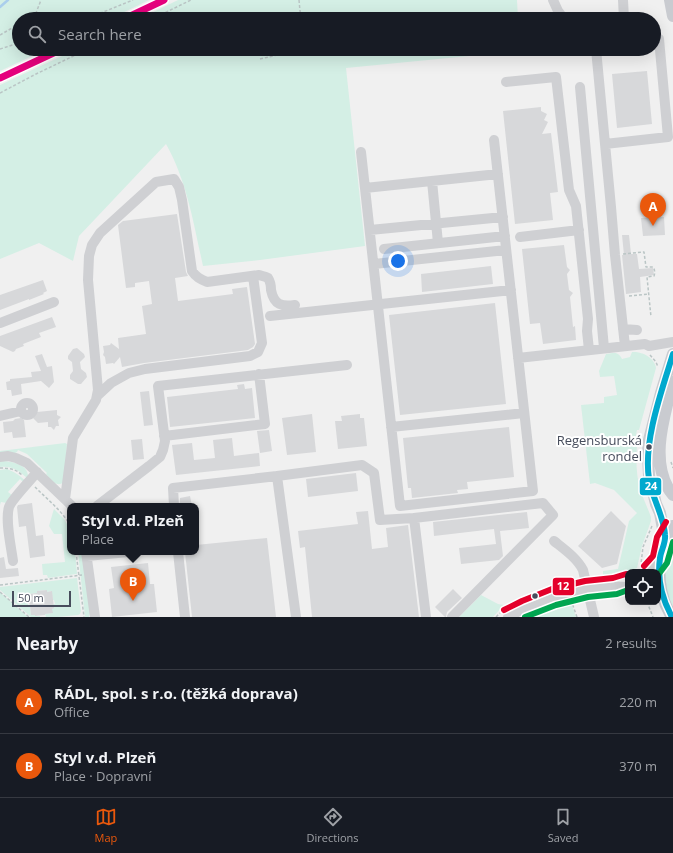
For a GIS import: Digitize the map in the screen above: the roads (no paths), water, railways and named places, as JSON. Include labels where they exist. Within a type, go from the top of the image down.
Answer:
[{"type":"main road","points":[[670,0],[673,16]]},
{"type":"main road","points":[[665,540],[660,513],[656,504],[649,476],[648,453],[651,432],[673,354]]},
{"type":"main road","points":[[673,382],[660,439],[660,456],[662,470],[667,486],[673,495]]},
{"type":"main road","points":[[660,569],[660,559],[665,540],[673,526]]},
{"type":"main road","points":[[661,599],[672,617]]},
{"type":"street","points":[[553,0],[559,12]]},
{"type":"street","points":[[623,0],[624,12]]},
{"type":"street","points":[[597,56],[614,255],[625,346]]},
{"type":"street","points":[[605,144],[668,138],[661,56]]},
{"type":"street","points":[[506,82],[556,77],[569,190],[576,206],[579,230],[588,319],[587,332],[589,350]]},
{"type":"street","points":[[580,87],[604,348]]},
{"type":"street","points":[[362,152],[400,506],[532,491],[494,140]]},
{"type":"street","points":[[365,188],[498,174]]},
{"type":"street","points":[[69,502],[73,438],[96,400],[98,390],[88,280],[92,245],[100,233],[156,182],[174,179],[179,187],[192,271],[195,275],[207,282],[259,275],[266,277],[275,300],[280,305],[295,305]]},
{"type":"street","points":[[432,181],[438,243]]},
{"type":"street","points":[[370,230],[503,217]]},
{"type":"street","points":[[520,236],[579,230]]},
{"type":"street","points":[[384,249],[505,236]]},
{"type":"street","points":[[374,264],[506,250]]},
{"type":"street","points":[[97,396],[110,383],[129,373],[145,369],[250,356],[258,352],[262,343],[253,276]]},
{"type":"street","points":[[270,316],[511,290]]},
{"type":"street","points":[[0,323],[54,302]]},
{"type":"street","points":[[623,329],[636,330]]},
{"type":"street","points":[[518,358],[645,344],[648,346],[673,342]]},
{"type":"street","points":[[101,503],[149,466],[160,456],[163,450],[165,441],[158,386],[347,365]]},
{"type":"street","points":[[164,436],[265,424],[259,374]]},
{"type":"street","points":[[0,416],[21,411]]},
{"type":"street","points":[[391,427],[524,414]]},
{"type":"street","points":[[0,457],[8,456],[27,463],[69,502]]},
{"type":"street","points":[[174,503],[172,488],[362,465],[374,473],[380,520],[414,518],[543,503],[553,515],[452,617]]},
{"type":"street","points":[[12,561],[7,520],[9,506],[37,472]]},
{"type":"street","points":[[278,476],[296,617]]},
{"type":"street","points":[[414,518],[426,617]]},
{"type":"street","points":[[554,541],[581,566],[594,617]]},
{"type":"street","points":[[87,555],[84,575],[95,617]]},
{"type":"street","points":[[178,555],[184,617]]},
{"type":"street","points":[[650,569],[654,568],[660,559]]},
{"type":"street","points":[[616,586],[625,583]]},
{"type":"street","points":[[505,615],[526,613],[554,597],[587,589],[616,586],[625,587]]},
{"type":"waterway","points":[[0,7],[8,0]]},
{"type":"place","name":"RÁDL, spol. s r.o. (těžká doprava)","points":[[653,226]]},
{"type":"place","name":"Regensburská rondel","points":[[649,447]]},
{"type":"place","name":"Styl v.d. Plzeň","points":[[133,601]]}]
